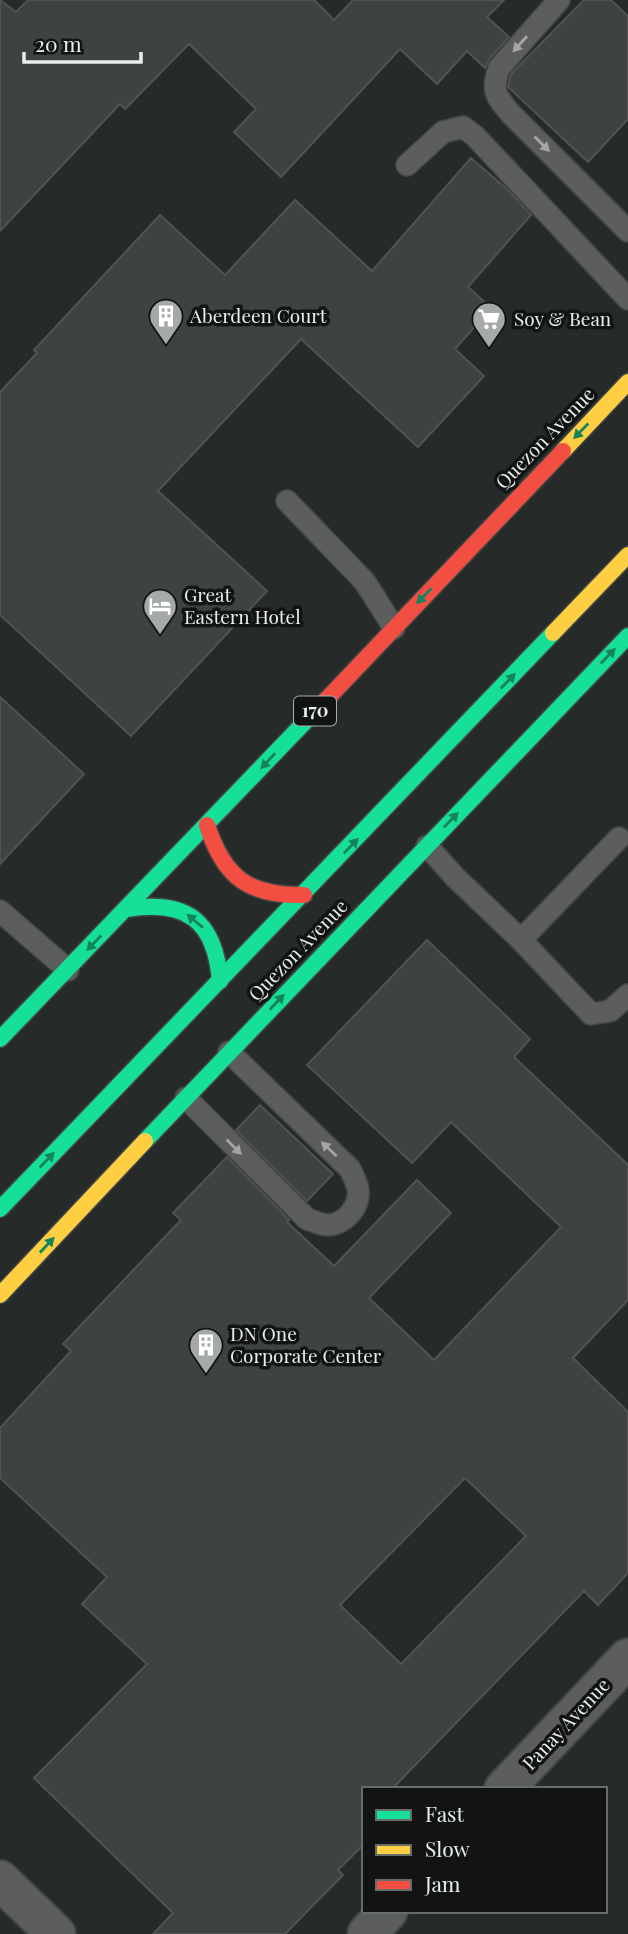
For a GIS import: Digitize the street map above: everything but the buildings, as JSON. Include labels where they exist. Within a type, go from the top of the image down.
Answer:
[{"type":"main road","name":"Quezon Avenue","points":[[0,1039],[628,382]]},
{"type":"main road","name":"Quezon Avenue","points":[[0,1209],[628,555]]},
{"type":"main road","name":"Quezon Avenue","points":[[0,1295],[628,636]]},
{"type":"main road","points":[[207,825],[211,844],[232,876],[265,894],[285,897],[304,895]]},
{"type":"main road","points":[[127,909],[147,904],[166,905],[186,913],[202,925],[214,941],[220,960],[219,981]]},
{"type":"street","name":"Panay Avenue","points":[[506,1787],[628,1658]]},
{"type":"street","points":[[0,1880],[56,1934]]},
{"type":"street","points":[[367,1934],[386,1913]]},
{"type":"lane","points":[[559,0],[499,68],[495,94],[511,114],[625,220]]},
{"type":"lane","points":[[407,165],[443,132],[463,127],[475,136],[628,299]]},
{"type":"lane","points":[[288,501],[365,582],[394,628]]},
{"type":"lane","points":[[521,940],[619,838]]},
{"type":"lane","points":[[426,846],[591,1014],[610,1011],[628,995]]},
{"type":"lane","points":[[0,911],[68,970]]},
{"type":"lane","points":[[186,1098],[307,1219],[327,1225],[348,1217],[358,1202],[358,1189],[350,1169],[229,1052]]},
{"type":"traffic: fast","points":[[0,1209],[553,633]]},
{"type":"traffic: fast","points":[[145,1141],[628,636]]},
{"type":"traffic: fast","points":[[0,1039],[326,700]]},
{"type":"traffic: fast","points":[[126,909],[165,907],[194,918],[212,943],[220,981]]},
{"type":"traffic: slow","points":[[563,451],[628,382]]},
{"type":"traffic: slow","points":[[553,633],[628,555]]},
{"type":"traffic: slow","points":[[0,1295],[145,1141]]},
{"type":"traffic: jam","points":[[326,700],[563,451]]},
{"type":"traffic: jam","points":[[207,825],[222,858],[241,880],[268,892],[304,895]]},
{"type":"place","name":"Aberdeen Court","points":[[166,346]]},
{"type":"place","name":"Soy & Bean","points":[[489,349]]},
{"type":"place","name":"Great Eastern Hotel","points":[[160,636]]},
{"type":"place","name":"DN One Corporate Center","points":[[206,1375]]}]
